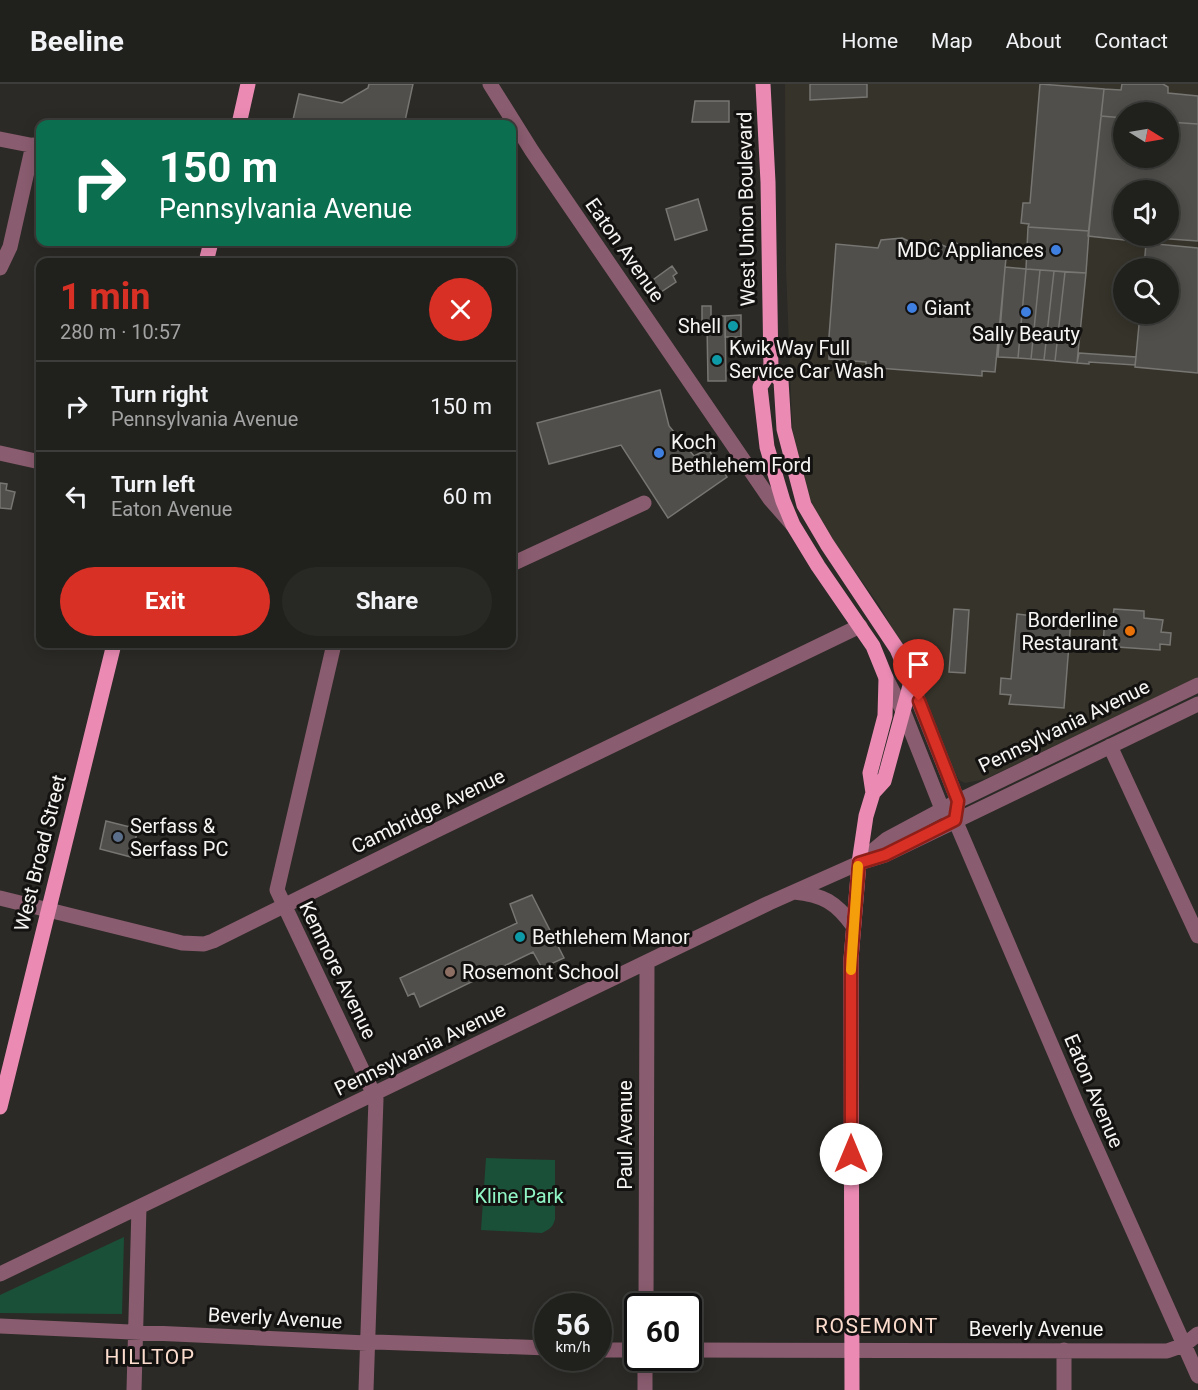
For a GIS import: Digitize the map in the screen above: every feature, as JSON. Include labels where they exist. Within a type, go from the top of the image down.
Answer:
[{"type":"main road","points":[[239,120],[248,84]]},
{"type":"main road","name":"West Union Boulevard","points":[[763,84],[768,182],[771,370],[760,387],[767,447],[783,501],[793,525],[873,646],[886,678],[885,716],[870,773],[873,793],[866,816],[859,863],[851,959],[852,1390]]},
{"type":"main road","name":"West Union Boulevard","points":[[771,370],[781,381],[784,429],[804,505],[826,544],[897,649],[911,682],[884,781],[873,793]]},
{"type":"main road","name":"West Broad Street","points":[[0,1107],[113,648]]},
{"type":"street","name":"Eaton Avenue","points":[[490,84],[513,120]]},
{"type":"street","name":"Eaton Avenue","points":[[516,125],[770,499],[793,525]]},
{"type":"street","points":[[0,139],[36,146]]},
{"type":"street","points":[[0,268],[10,248],[36,150]]},
{"type":"street","points":[[0,453],[36,461]]},
{"type":"street","points":[[516,562],[644,502]]},
{"type":"street","name":"Cambridge Avenue","points":[[0,898],[191,944],[213,941],[283,904],[860,626]]},
{"type":"street","name":"Kenmore Avenue","points":[[333,648],[276,890],[376,1099],[366,1390]]},
{"type":"street","name":"Eaton Avenue","points":[[886,678],[904,713],[942,809],[955,820],[1084,1122],[1198,1376]]},
{"type":"street","points":[[911,682],[958,801],[955,820]]},
{"type":"street","name":"Pennsylvania Avenue","points":[[859,863],[887,839],[942,809],[1198,685]]},
{"type":"street","name":"Pennsylvania Avenue","points":[[0,1274],[795,892],[859,863],[885,855],[1198,704]]},
{"type":"street","points":[[1110,747],[1198,936]]},
{"type":"street","points":[[795,892],[825,898],[841,910],[854,926]]},
{"type":"street","name":"Paul Avenue","points":[[646,964],[646,1293]]},
{"type":"street","points":[[134,1390],[140,1207]]},
{"type":"street","name":"Beverly Avenue","points":[[0,1326],[367,1343],[375,1341],[534,1347]]},
{"type":"street","name":"Beverly Avenue","points":[[702,1350],[1167,1350],[1184,1345],[1198,1334]]},
{"type":"street","points":[[1064,1350],[1064,1390]]},
{"type":"street","points":[[645,1371],[645,1390]]},
{"type":"shaded area","points":[[785,84],[1198,84],[1198,677],[985,779],[965,783],[959,780],[951,766],[902,646],[881,608],[827,532],[810,500],[793,447],[786,269]]},
{"type":"green space","name":"Kline Park","points":[[486,1158],[555,1160],[555,1219],[551,1228],[542,1233],[481,1230]]},
{"type":"green space","points":[[124,1237],[122,1314],[0,1313],[0,1295]]},
{"type":"building","points":[[369,84],[413,84],[405,120],[293,120],[299,94],[342,103],[368,88]]},
{"type":"building","points":[[810,84],[867,84],[867,97],[810,100]]},
{"type":"building","points":[[1040,84],[1104,89],[1089,231],[1028,227],[1029,224],[1021,223],[1023,203],[1030,203]]},
{"type":"building","points":[[1122,84],[1163,84],[1168,87],[1168,93],[1198,96],[1198,124],[1179,123],[1179,102],[1113,102],[1113,117],[1101,116],[1104,89],[1121,90]]},
{"type":"building","points":[[695,101],[729,101],[729,122],[692,122]]},
{"type":"building","points":[[1101,116],[1113,117],[1113,168],[1179,168],[1179,123],[1198,124],[1198,241],[1179,240],[1179,180],[1113,180],[1113,239],[1088,236]]},
{"type":"building","points":[[698,199],[707,230],[675,240],[666,209]]},
{"type":"building","points":[[1028,227],[1089,231],[1086,273],[1026,269]]},
{"type":"building","points":[[902,238],[927,250],[931,240],[951,249],[954,242],[986,257],[1006,258],[995,372],[982,371],[982,376],[878,368],[866,366],[866,362],[829,359],[836,244],[878,248],[881,240]]},
{"type":"building","points":[[1146,246],[1198,248],[1198,373],[1135,367],[1139,324],[1179,324],[1179,258],[1145,258]]},
{"type":"building","points":[[672,266],[677,273],[673,276],[676,282],[655,296],[646,285]]},
{"type":"building","points":[[1005,267],[1026,269],[1018,358],[998,357]]},
{"type":"building","points":[[1026,269],[1040,270],[1031,359],[1018,358]]},
{"type":"building","points":[[1040,270],[1054,271],[1044,360],[1031,359]]},
{"type":"building","points":[[1054,271],[1065,272],[1055,361],[1044,360]]},
{"type":"building","points":[[1065,272],[1086,273],[1077,363],[1055,361]]},
{"type":"building","name":"Kwik Way Full Service Car Wash","points":[[702,306],[711,306],[711,316],[725,316],[726,381],[708,381],[707,325],[702,326]]},
{"type":"building","name":"Shell","points":[[741,315],[741,337],[725,337],[725,316]]},
{"type":"building","points":[[1079,353],[1136,357],[1135,365],[1077,363]]},
{"type":"building","name":"Koch Bethlehem Ford","points":[[660,390],[669,426],[694,456],[708,449],[727,477],[668,518],[621,445],[549,464],[537,423]]},
{"type":"building","points":[[0,483],[7,484],[6,490],[15,492],[11,509],[0,508]]},
{"type":"building","points":[[954,609],[969,610],[965,673],[949,672]]},
{"type":"building","points":[[1114,609],[1144,611],[1144,618],[1163,620],[1161,632],[1171,633],[1170,645],[1160,644],[1160,650],[1103,646],[1105,615],[1113,616]]},
{"type":"building","points":[[1017,614],[1071,619],[1064,708],[1009,704],[1011,695],[1000,694],[1001,678],[1011,679]]},
{"type":"building","points":[[106,821],[138,829],[131,857],[100,849]]},
{"type":"building","name":"Bethlehem Manor","points":[[532,895],[564,958],[542,968],[533,952],[420,1007],[414,993],[408,996],[400,978],[517,923],[510,904]]},
{"type":"slow traffic","points":[[851,970],[858,866]]},
{"type":"place","name":"MDC Appliances","points":[[1056,250]]},
{"type":"place","name":"Giant","points":[[912,308]]},
{"type":"place","name":"Sally Beauty","points":[[1026,312]]},
{"type":"place","name":"Shell","points":[[733,326]]},
{"type":"place","name":"Kwik Way Full Service Car Wash","points":[[717,360]]},
{"type":"place","name":"Koch Bethlehem Ford","points":[[659,453]]},
{"type":"place","name":"Borderline Restaurant","points":[[1130,631]]},
{"type":"place","name":"Serfass & Serfass PC","points":[[118,837]]},
{"type":"place","name":"Bethlehem Manor","points":[[520,937]]},
{"type":"place","name":"Rosemont School","points":[[450,972]]},
{"type":"district","name":"ROSEMONT","points":[[877,1326]]},
{"type":"district","name":"HILLTOP","points":[[150,1357]]},
{"type":"route","points":[[851,1154],[851,959],[859,863],[885,855],[955,820],[958,801],[919,701]]}]
